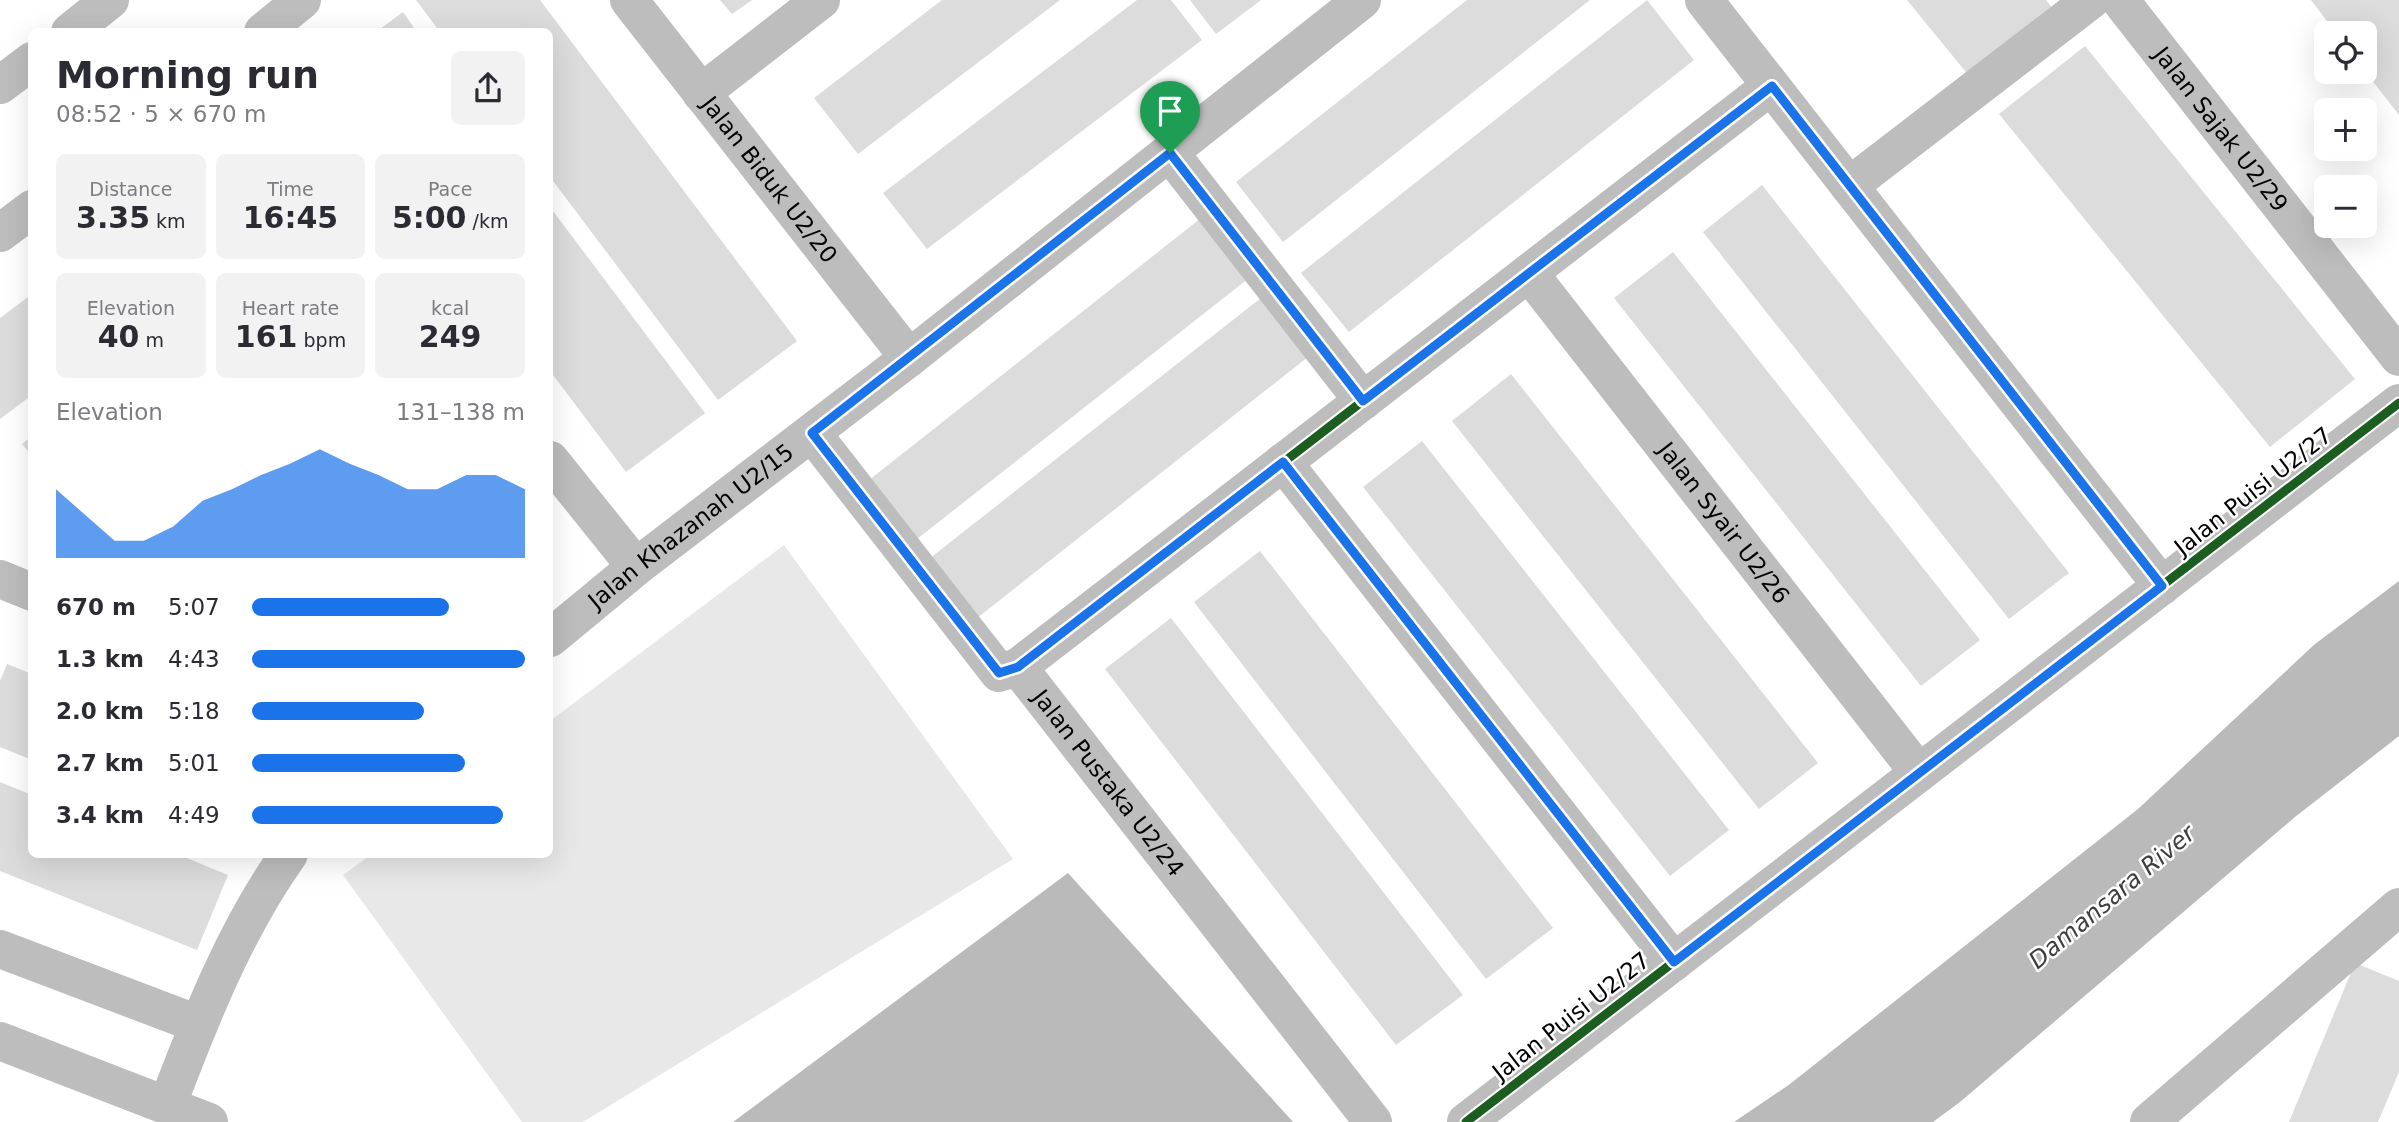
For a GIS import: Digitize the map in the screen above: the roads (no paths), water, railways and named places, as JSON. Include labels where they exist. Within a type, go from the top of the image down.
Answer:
[{"type":"street","points":[[74,28],[110,0]]},
{"type":"street","points":[[268,28],[302,0]]},
{"type":"street","name":"Jalan Biduk U2/20","points":[[629,0],[909,359]]},
{"type":"street","points":[[701,93],[821,0]]},
{"type":"street","name":"Jalan Khazanah U2/15","points":[[553,636],[636,567],[909,359],[1362,0]]},
{"type":"street","points":[[1704,0],[2162,586]]},
{"type":"street","points":[[1849,186],[2091,0]]},
{"type":"street","name":"Jalan Sajak U2/29","points":[[2120,0],[2399,358]]},
{"type":"street","points":[[0,85],[28,64]]},
{"type":"street","points":[[1018,667],[1772,86]]},
{"type":"street","points":[[1170,153],[1363,401]]},
{"type":"street","points":[[0,233],[28,212]]},
{"type":"street","name":"Jalan Syair U2/26","points":[[1529,273],[1919,773]]},
{"type":"street","name":"Jalan Puisi U2/27","points":[[1466,1122],[2399,403]]},
{"type":"street","name":"Jalan Pustaka U2/24","points":[[812,433],[999,673],[1018,667],[1373,1122]]},
{"type":"street","points":[[1283,462],[1674,962]]},
{"type":"street","points":[[553,464],[636,567]]},
{"type":"street","points":[[0,579],[28,590]]},
{"type":"street","points":[[167,1106],[198,1024],[265,887],[286,858]]},
{"type":"street","points":[[2149,1122],[2399,907]]},
{"type":"street","points":[[0,949],[198,1024]]},
{"type":"street","points":[[0,1041],[209,1122]]},
{"type":"water","name":"Damansara River","points":[[2399,581],[2399,736],[2295,817],[1960,1102],[1933,1122],[1734,1122],[1790,1084],[2138,809],[2315,644]]},
{"type":"water","points":[[1068,873],[1293,1122],[733,1122]]}]
